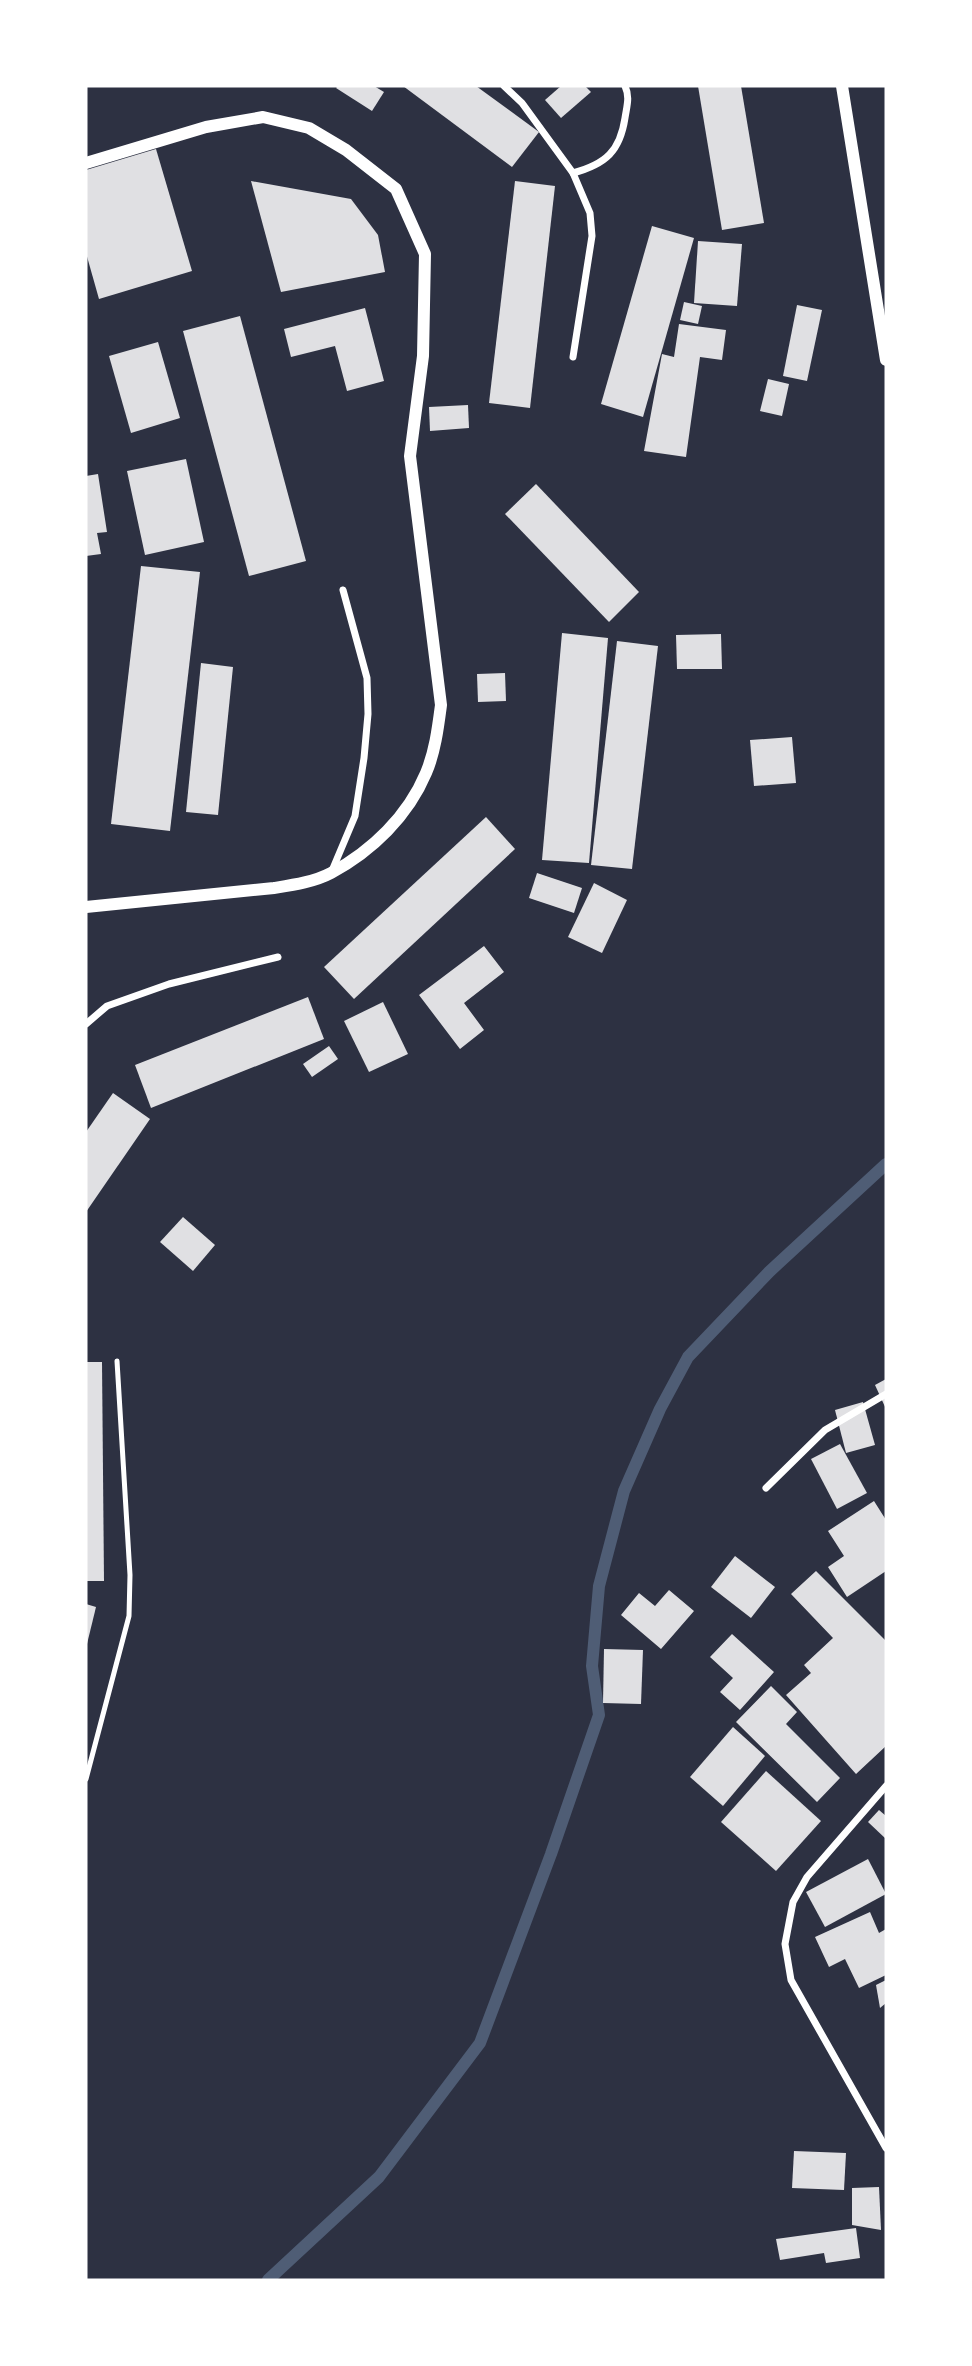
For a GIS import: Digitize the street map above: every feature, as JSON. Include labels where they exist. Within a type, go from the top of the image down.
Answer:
[{"type":"street","points":[[504,86],[522,103],[573,173],[590,213],[592,236],[573,358]]},
{"type":"street","points":[[573,173],[590,168],[608,158],[622,138],[629,95],[625,86]]},
{"type":"street","points":[[842,86],[886,360]]},
{"type":"street","points":[[86,163],[206,127],[263,117],[309,128],[346,150],[396,189],[425,254],[423,356],[410,456],[441,705],[437,741],[426,774],[405,812],[380,838],[330,873],[300,884],[274,888],[86,907]]},
{"type":"street","points":[[330,873],[355,816],[368,714],[367,678],[343,590]]},
{"type":"street","points":[[86,1024],[107,1006],[169,984],[278,957]]},
{"type":"street","points":[[766,1488],[825,1430],[886,1394]]},
{"type":"street","points":[[886,1786],[807,1877],[793,1902],[785,1944],[791,1980],[886,2148]]},
{"type":"lane","points":[[86,1779],[129,1616],[130,1575],[117,1361]]},
{"type":"building","points":[[374,86],[384,92],[372,111],[336,88]]},
{"type":"building","points":[[403,86],[476,86],[539,132],[512,167]]},
{"type":"building","points":[[561,86],[585,86],[591,92],[561,118],[545,100]]},
{"type":"building","points":[[698,86],[741,86],[764,223],[722,230]]},
{"type":"building","points":[[156,149],[192,271],[99,299],[86,253],[86,170]]},
{"type":"building","points":[[251,181],[351,199],[378,235],[385,272],[281,292]]},
{"type":"building","points":[[515,181],[555,186],[530,408],[489,403]]},
{"type":"building","points":[[652,226],[694,238],[643,417],[601,404]]},
{"type":"building","points":[[698,241],[742,244],[737,306],[694,303]]},
{"type":"building","points":[[684,302],[702,306],[698,324],[680,320]]},
{"type":"building","points":[[797,305],[822,310],[807,381],[783,376]]},
{"type":"building","points":[[365,308],[384,381],[347,391],[335,346],[291,357],[284,329]]},
{"type":"building","points":[[240,316],[306,561],[249,576],[183,331]]},
{"type":"building","points":[[679,324],[726,330],[722,360],[700,357],[686,457],[644,451],[662,354],[674,357]]},
{"type":"building","points":[[158,342],[180,418],[131,433],[109,356]]},
{"type":"building","points":[[768,379],[789,384],[782,416],[760,411]]},
{"type":"building","points":[[468,405],[469,428],[430,431],[429,407]]},
{"type":"building","points":[[186,459],[204,542],[145,555],[127,471]]},
{"type":"building","points":[[98,474],[107,532],[97,533],[101,554],[86,556],[86,476]]},
{"type":"building","points":[[536,484],[639,592],[609,622],[505,514]]},
{"type":"building","points":[[141,566],[200,572],[170,831],[111,824]]},
{"type":"building","points":[[562,633],[608,638],[589,863],[542,860]]},
{"type":"building","points":[[721,634],[722,669],[677,669],[676,635]]},
{"type":"building","points":[[617,641],[658,646],[632,869],[591,865]]},
{"type":"building","points":[[201,663],[233,667],[218,815],[186,812]]},
{"type":"building","points":[[505,673],[506,701],[478,702],[477,674]]},
{"type":"building","points":[[792,737],[796,783],[754,786],[750,740]]},
{"type":"building","points":[[486,817],[515,849],[354,999],[324,967]]},
{"type":"building","points":[[537,873],[582,888],[574,913],[529,898]]},
{"type":"building","points":[[594,883],[627,900],[602,953],[568,937]]},
{"type":"building","points":[[484,946],[504,972],[464,1003],[484,1030],[460,1049],[419,995]]},
{"type":"building","points":[[308,997],[324,1039],[151,1108],[135,1065]]},
{"type":"building","points":[[383,1002],[408,1054],[369,1072],[344,1021]]},
{"type":"building","points":[[329,1046],[338,1059],[312,1077],[303,1064]]},
{"type":"building","points":[[113,1093],[150,1119],[86,1212],[86,1132]]},
{"type":"building","points":[[183,1217],[215,1245],[193,1271],[160,1242]]},
{"type":"building","points":[[86,1362],[102,1362],[104,1581],[86,1581]]},
{"type":"building","points":[[886,1379],[886,1409],[875,1385]]},
{"type":"building","points":[[863,1402],[875,1445],[846,1453],[835,1410]]},
{"type":"building","points":[[840,1444],[867,1493],[837,1509],[811,1459]]},
{"type":"building","points":[[874,1501],[886,1520],[886,1571],[847,1597],[828,1567],[844,1556],[828,1531]]},
{"type":"building","points":[[735,1556],[775,1587],[751,1618],[711,1587]]},
{"type":"building","points":[[816,1571],[886,1641],[886,1746],[856,1774],[786,1695],[811,1673],[804,1665],[833,1638],[791,1594]]},
{"type":"building","points":[[669,1590],[694,1611],[661,1649],[621,1615],[639,1593],[655,1606]]},
{"type":"building","points":[[86,1604],[96,1607],[87,1644],[86,1644]]},
{"type":"building","points":[[732,1634],[774,1672],[740,1710],[720,1692],[733,1678],[710,1657]]},
{"type":"building","points":[[604,1649],[643,1650],[641,1704],[603,1703]]},
{"type":"building","points":[[771,1686],[797,1712],[786,1724],[840,1778],[817,1802],[736,1722]]},
{"type":"building","points":[[733,1727],[765,1756],[723,1806],[690,1777]]},
{"type":"building","points":[[766,1771],[821,1821],[776,1871],[721,1822]]},
{"type":"building","points":[[879,1810],[886,1816],[886,1839],[868,1822]]},
{"type":"building","points":[[868,1859],[886,1894],[825,1927],[806,1892]]},
{"type":"building","points":[[870,1912],[879,1933],[886,1929],[886,1975],[859,1988],[845,1959],[829,1967],[815,1937]]},
{"type":"building","points":[[886,1980],[886,2003],[880,2008],[876,1985]]},
{"type":"building","points":[[794,2151],[846,2153],[844,2190],[792,2188]]},
{"type":"building","points":[[879,2187],[881,2230],[852,2225],[852,2188]]},
{"type":"building","points":[[856,2228],[860,2258],[826,2263],[824,2253],[780,2260],[776,2239]]},
{"type":"waterway","points":[[268,2280],[379,2177],[480,2043],[551,1854],[599,1715],[592,1666],[599,1586],[624,1491],[660,1409],[688,1357],[769,1272],[886,1164]]}]
